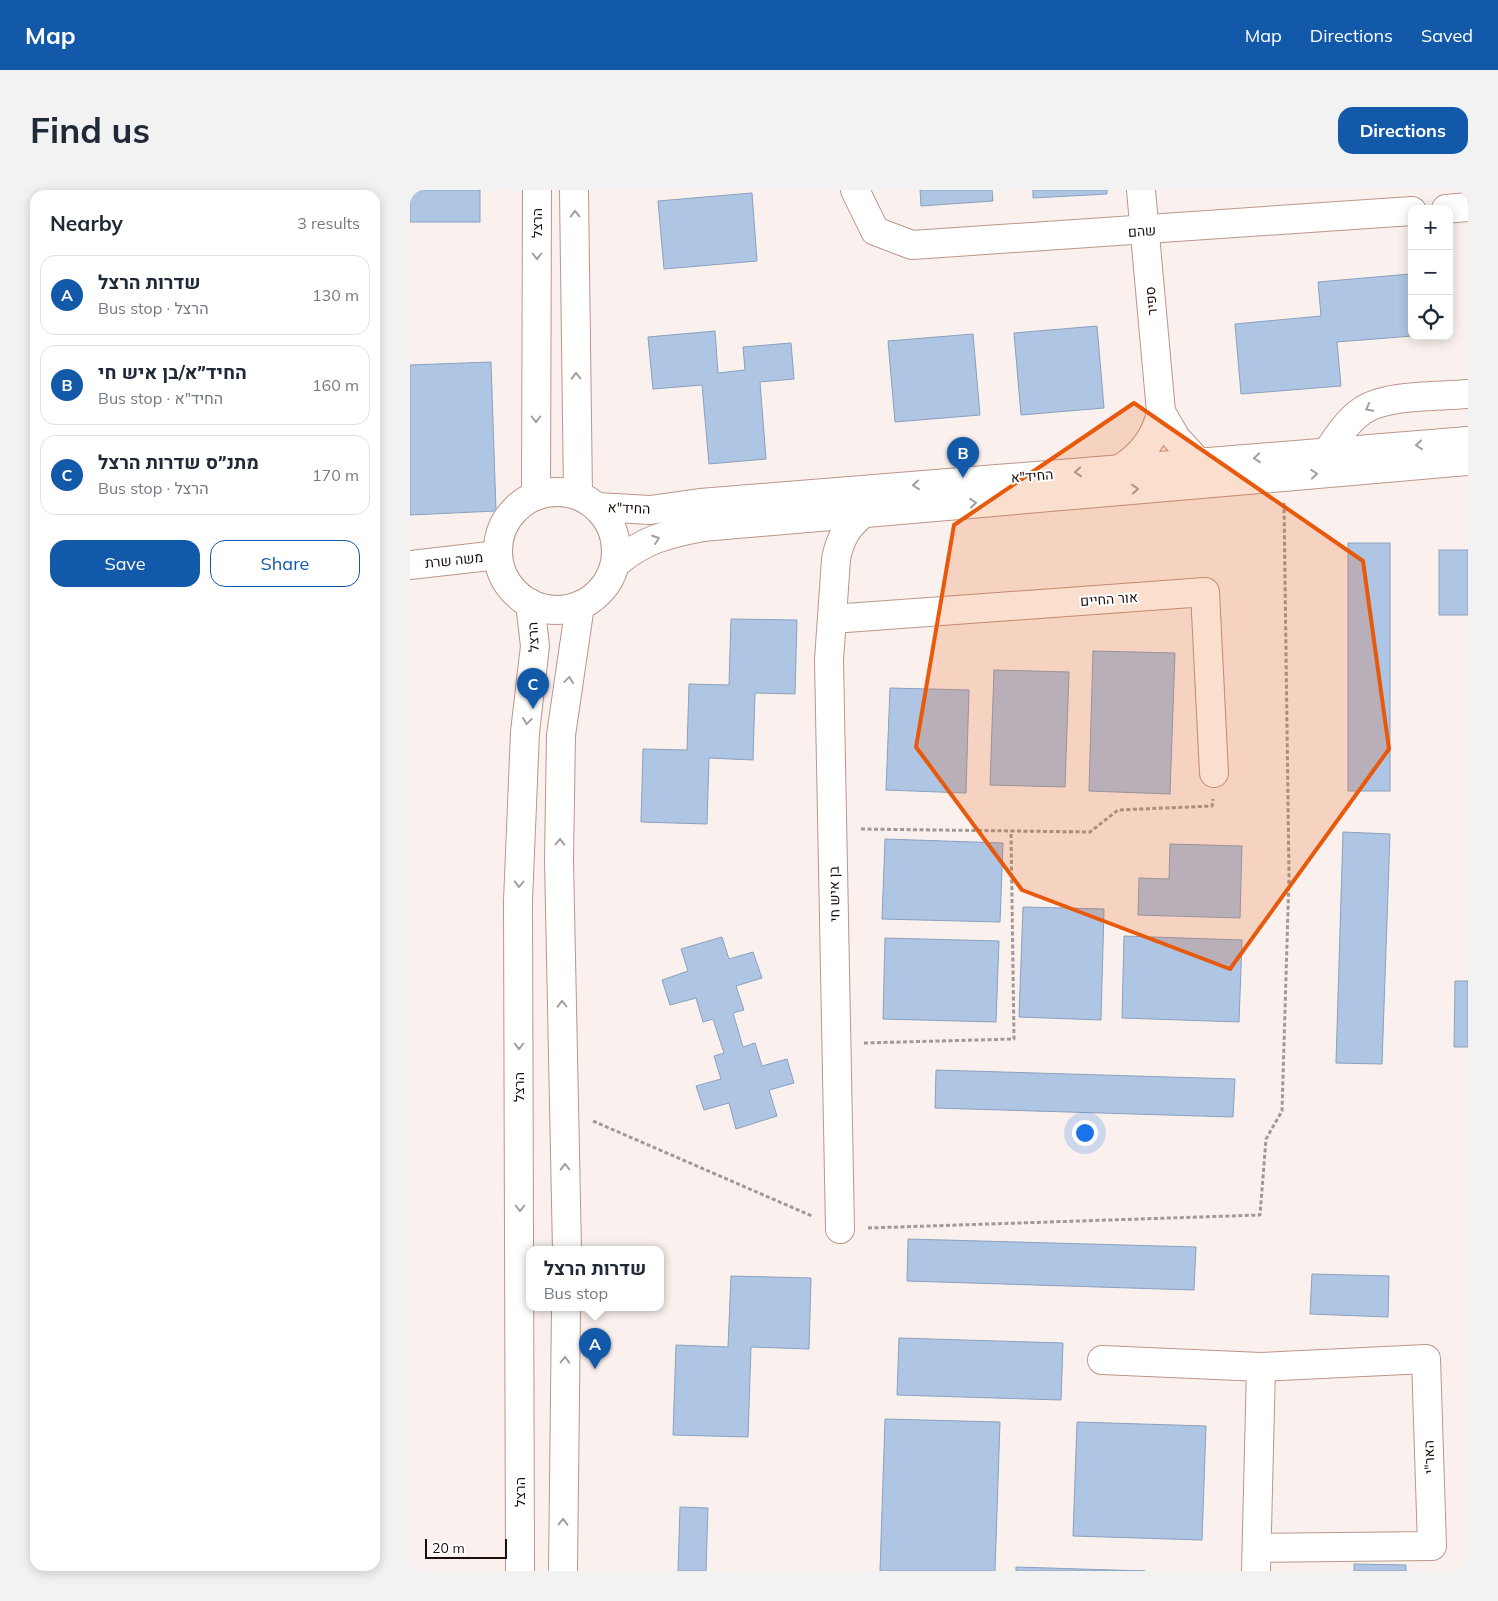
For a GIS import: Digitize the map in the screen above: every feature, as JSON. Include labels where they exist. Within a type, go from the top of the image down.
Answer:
[{"type":"street","name":"הרצל","points":[[536,496],[537,190]]},
{"type":"street","points":[[574,190],[587,501]]},
{"type":"street","name":"שהם","points":[[855,190],[875,231],[912,245],[1408,211]]},
{"type":"street","name":"ספיר","points":[[1120,469],[1146,446],[1156,429],[1161,412],[1141,190]]},
{"type":"street","points":[[1453,208],[1468,207]]},
{"type":"street","points":[[1327,452],[1348,423],[1362,411],[1381,401],[1468,394]]},
{"type":"street","name":"ספיר","points":[[1161,412],[1176,438],[1199,462]]},
{"type":"street","name":"החיד\"א","points":[[587,501],[650,510],[700,503],[1468,441]]},
{"type":"street","name":"החיד\"א","points":[[615,564],[632,550],[652,539],[675,532],[703,527],[1468,461]]},
{"type":"street","points":[[557,492],[587,501],[610,524],[617,546],[615,564],[608,581],[596,595],[580,605],[565,609],[549,609],[530,603],[514,592],[503,575],[498,556],[500,537],[507,520],[520,505],[536,496],[557,492]]},
{"type":"street","name":"בן איש חי","points":[[840,1229],[829,660],[836,559],[839,544],[846,530],[866,512]]},
{"type":"street","points":[[786,519],[806,526],[836,559]]},
{"type":"street","name":"משה שרת","points":[[410,565],[498,556]]},
{"type":"street","name":"אור החיים","points":[[832,619],[1206,592],[1214,773]]},
{"type":"street","name":"הרצל","points":[[520,1571],[518,901],[525,732],[535,646],[530,603]]},
{"type":"street","points":[[567,1246],[559,860],[561,735],[580,605]]},
{"type":"street","points":[[562,1571],[566,1311]]},
{"type":"street","name":"האר\"י","points":[[1102,1360],[1261,1367],[1426,1359],[1432,1546],[1256,1559],[1261,1367]]},
{"type":"path","points":[[564,1109],[840,1229],[1260,1215],[1266,1138],[1282,1111],[1289,876],[1283,477]]},
{"type":"path","points":[[832,828],[1090,832],[1118,810],[1212,806],[1214,773]]},
{"type":"path","points":[[836,1044],[1014,1039],[1011,831]]},
{"type":"highlighted area","points":[[1134,403],[1363,561],[1389,749],[1230,969],[1022,890],[916,747],[954,525]]},
{"type":"building","points":[[410,190],[480,190],[480,222],[410,222]]},
{"type":"building","points":[[920,190],[992,190],[993,201],[921,206]]},
{"type":"building","points":[[1033,190],[1107,190],[1107,194],[1033,198]]},
{"type":"building","points":[[752,193],[757,261],[664,269],[658,201]]},
{"type":"building","points":[[1408,274],[1408,336],[1337,342],[1341,386],[1241,394],[1235,324],[1321,316],[1318,282]]},
{"type":"building","points":[[1097,326],[1104,408],[1021,415],[1014,333]]},
{"type":"building","points":[[715,331],[718,373],[745,370],[743,347],[791,343],[794,379],[760,382],[766,459],[709,464],[702,385],[653,389],[648,337]]},
{"type":"building","points":[[973,334],[980,415],[895,422],[888,341]]},
{"type":"building","points":[[491,362],[496,511],[410,515],[410,365]]},
{"type":"building","points":[[1348,543],[1390,543],[1390,791],[1348,791]]},
{"type":"building","points":[[1439,550],[1468,550],[1468,615],[1439,615]]},
{"type":"building","points":[[731,619],[797,620],[795,694],[755,693],[753,760],[709,758],[707,824],[641,822],[643,749],[687,750],[689,684],[729,685]]},
{"type":"building","points":[[1093,651],[1175,653],[1170,794],[1089,791]]},
{"type":"building","points":[[994,670],[1069,672],[1065,787],[990,785]]},
{"type":"building","points":[[890,688],[969,690],[966,793],[886,790]]},
{"type":"building","points":[[1343,832],[1390,834],[1382,1064],[1336,1063]]},
{"type":"building","points":[[885,839],[1003,843],[1000,922],[882,919]]},
{"type":"building","points":[[1170,844],[1242,846],[1240,918],[1138,915],[1139,878],[1169,879]]},
{"type":"building","points":[[1023,907],[1104,909],[1101,1020],[1019,1017]]},
{"type":"building","points":[[1124,936],[1242,940],[1239,1022],[1122,1018]]},
{"type":"building","points":[[722,937],[729,959],[753,952],[762,978],[736,986],[744,1010],[733,1013],[743,1047],[755,1043],[762,1066],[787,1059],[794,1083],[769,1090],[777,1116],[736,1129],[729,1103],[704,1110],[696,1086],[721,1079],[714,1056],[724,1053],[713,1019],[703,1022],[696,998],[670,1005],[662,980],[688,971],[681,949]]},
{"type":"building","points":[[885,938],[999,941],[996,1022],[883,1019]]},
{"type":"building","points":[[1455,981],[1468,981],[1468,1047],[1454,1047]]},
{"type":"building","points":[[936,1070],[1235,1079],[1233,1117],[935,1108]]},
{"type":"building","points":[[908,1239],[1196,1247],[1194,1290],[907,1281]]},
{"type":"building","points":[[1312,1274],[1389,1276],[1388,1317],[1310,1314]]},
{"type":"building","points":[[731,1276],[811,1278],[809,1349],[751,1347],[748,1437],[673,1435],[676,1345],[728,1347]]},
{"type":"building","points":[[899,1338],[1063,1343],[1061,1400],[897,1395]]},
{"type":"building","points":[[885,1419],[1000,1422],[995,1571],[880,1571]]},
{"type":"building","points":[[1077,1422],[1206,1426],[1202,1540],[1073,1536]]},
{"type":"building","points":[[680,1507],[708,1508],[706,1571],[678,1571]]},
{"type":"building","points":[[1354,1564],[1406,1565],[1406,1571],[1354,1571]]},
{"type":"building","points":[[1016,1567],[1145,1571],[1016,1571]]},
{"type":"place","name":"החיד״א/בן איש חי","points":[[963,478]]},
{"type":"place","name":"מתנ״ס שדרות הרצל","points":[[533,709]]},
{"type":"place","name":"שדרות הרצל","points":[[595,1369]]}]
